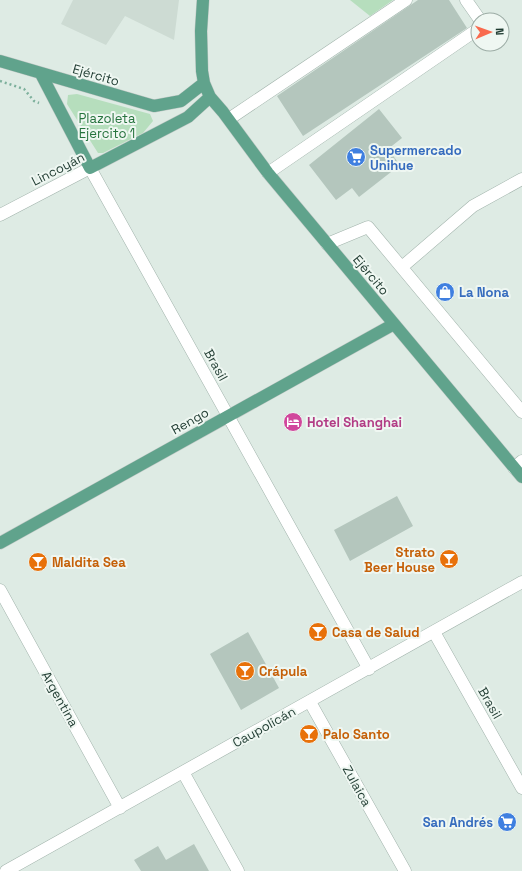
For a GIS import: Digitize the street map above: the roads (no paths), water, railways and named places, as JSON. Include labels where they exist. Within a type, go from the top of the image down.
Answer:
[{"type":"main road","name":"Ejército","points":[[203,0],[201,31],[204,83],[210,97],[229,119],[268,173],[394,324],[518,464],[522,477]]},
{"type":"main road","name":"Ejército","points":[[0,61],[154,106],[181,101],[204,83]]},
{"type":"main road","name":"Brasil","points":[[41,74],[90,168]]},
{"type":"main road","name":"Lincoyán","points":[[90,168],[188,117],[210,97]]},
{"type":"main road","name":"Rengo","points":[[0,543],[394,324]]},
{"type":"street","points":[[229,119],[406,0]]},
{"type":"street","points":[[466,0],[474,12]]},
{"type":"street","points":[[268,173],[470,34]]},
{"type":"street","name":"Lincoyán","points":[[0,215],[90,168]]},
{"type":"street","name":"Brasil","points":[[90,168],[369,669]]},
{"type":"street","points":[[402,267],[474,206],[522,179]]},
{"type":"street","points":[[327,244],[368,227],[522,412]]},
{"type":"street","name":"Caupolicán","points":[[6,871],[522,582]]},
{"type":"street","name":"Argentina","points":[[0,590],[120,808]]},
{"type":"street","name":"Brasil","points":[[434,632],[522,788]]},
{"type":"street","name":"Zulaica","points":[[310,702],[404,871]]},
{"type":"street","points":[[183,772],[238,871]]},
{"type":"place","name":"Supermercado Unihue","points":[[356,157]]},
{"type":"place","name":"La Nona","points":[[445,292]]},
{"type":"place","name":"Hotel Shanghai","points":[[293,422]]},
{"type":"place","name":"Strato Beer House","points":[[449,559]]},
{"type":"place","name":"Maldita Sea","points":[[38,562]]},
{"type":"place","name":"Casa de Salud","points":[[318,632]]},
{"type":"place","name":"Crápula","points":[[245,671]]},
{"type":"place","name":"Palo Santo","points":[[309,734]]},
{"type":"place","name":"San Andrés","points":[[507,822]]},
{"type":"park label","name":"Plazoleta Ejercito 1","points":[[107,126]]}]
